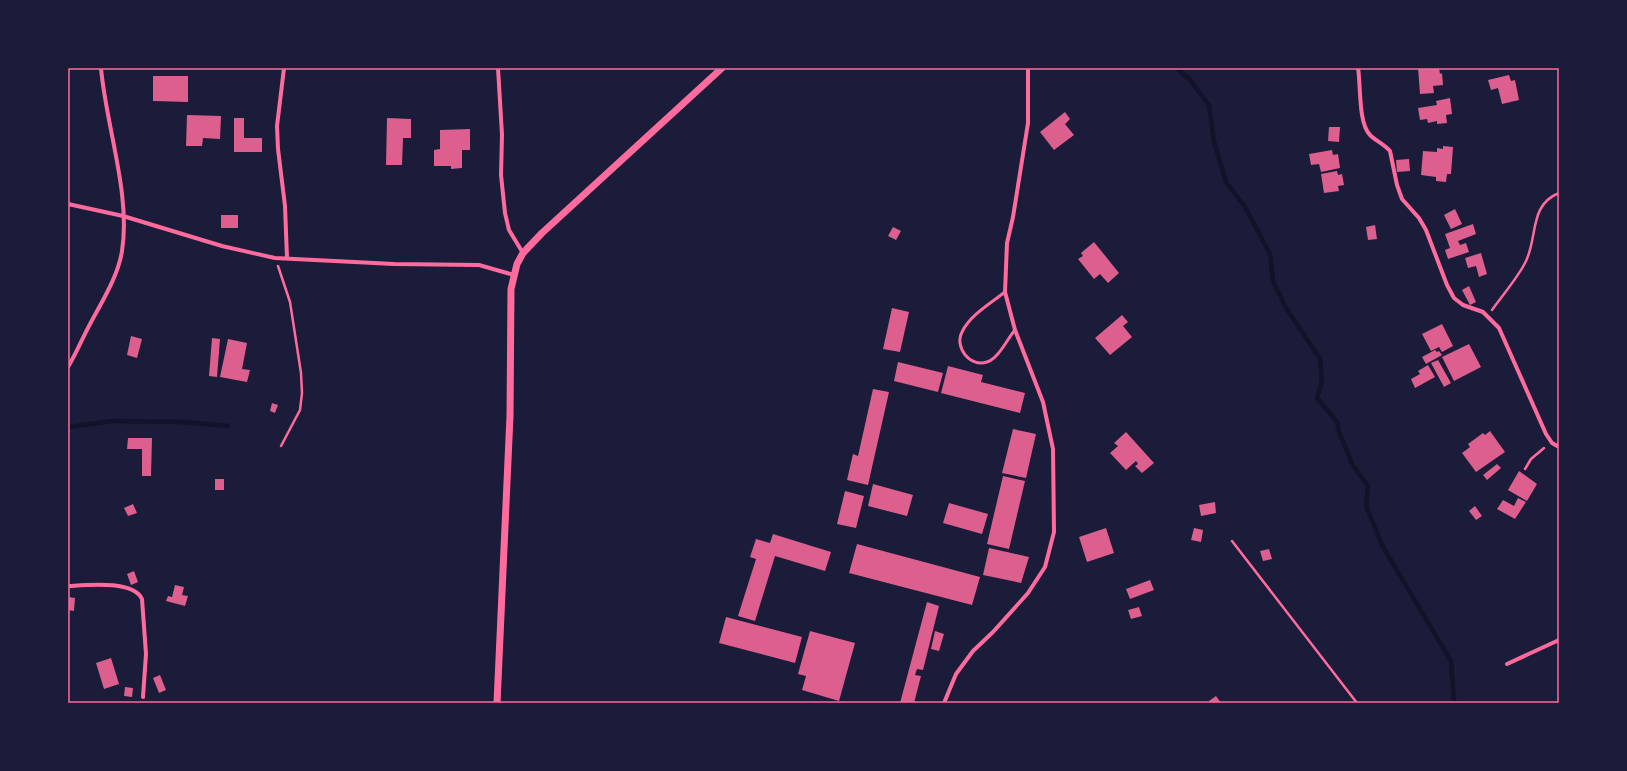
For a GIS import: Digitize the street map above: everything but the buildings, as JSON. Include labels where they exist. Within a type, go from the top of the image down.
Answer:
[{"type":"street","points":[[68,366],[113,278],[122,254],[124,236],[120,178],[107,113],[101,68]]},
{"type":"street","points":[[284,68],[277,126],[278,149],[285,206],[287,258]]},
{"type":"street","points":[[498,68],[502,135],[501,175],[504,213],[509,230],[523,253]]},
{"type":"street","points":[[497,703],[510,416],[511,289],[514,275],[523,253],[542,233],[722,68]]},
{"type":"street","points":[[944,703],[956,674],[973,651],[1028,594],[1045,567],[1054,532],[1053,449],[1043,402],[1014,330],[1005,292],[1007,243],[1013,217],[1028,123],[1028,68]]},
{"type":"street","points":[[1358,68],[1362,114],[1365,127],[1370,135],[1390,151],[1397,185],[1402,200],[1419,218],[1426,230],[1447,285],[1454,298],[1464,305],[1479,310],[1488,316],[1499,328],[1552,443],[1559,447]]},
{"type":"street","points":[[68,204],[123,216],[222,246],[276,258],[394,264],[479,265],[514,275]]},
{"type":"street","points":[[68,586],[107,585],[136,590],[140,594],[142,599],[146,654],[143,697]]},
{"type":"street","points":[[1507,664],[1559,640]]},
{"type":"lane","points":[[1005,292],[970,320],[962,332],[959,341],[961,349],[968,358],[976,363],[987,362],[996,355],[1014,330]]},
{"type":"path","points":[[1488,316],[1525,262],[1532,244],[1538,211],[1548,198],[1559,193]]},
{"type":"path","points":[[276,258],[290,302],[301,374],[302,393],[300,410],[281,446]]},
{"type":"path","points":[[1525,469],[1538,451],[1552,443]]},
{"type":"path","points":[[1232,541],[1357,703]]},
{"type":"waterway","points":[[1177,68],[1190,80],[1209,105],[1214,142],[1226,182],[1245,207],[1270,254],[1273,281],[1286,308],[1320,359],[1322,381],[1317,398],[1338,423],[1338,429],[1353,466],[1368,486],[1366,506],[1383,547],[1451,661],[1454,703]]},
{"type":"waterway","points":[[68,427],[112,421],[183,422],[228,426]]}]
